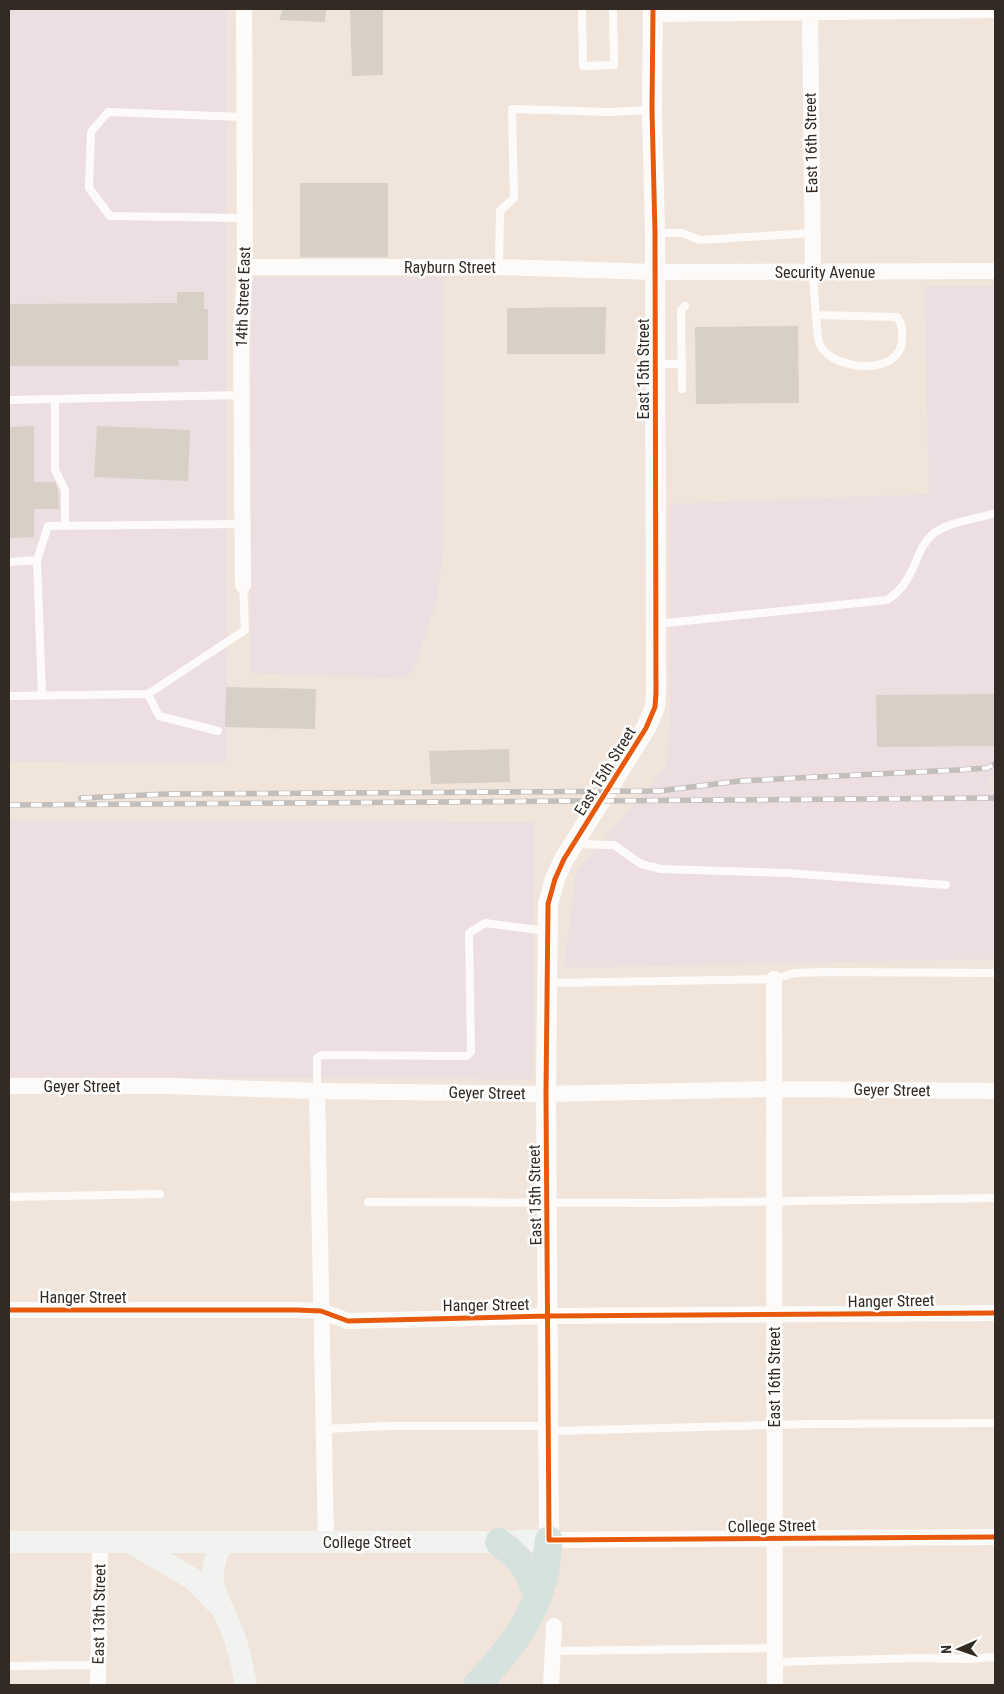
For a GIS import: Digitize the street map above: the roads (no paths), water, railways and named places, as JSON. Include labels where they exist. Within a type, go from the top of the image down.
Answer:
[{"type":"highway","points":[[477,1685],[511,1647],[531,1613],[544,1577],[549,1540]]},
{"type":"highway","points":[[499,1542],[519,1557],[531,1576],[537,1596]]},
{"type":"main road","name":"College Street","points":[[9,1542],[100,1544],[499,1542],[549,1540]]},
{"type":"main road","points":[[222,1542],[211,1574],[212,1584],[222,1612],[234,1635],[246,1685]]},
{"type":"main road","points":[[132,1543],[193,1579],[202,1586],[222,1612]]},
{"type":"main road","points":[[193,1579],[196,1543]]},
{"type":"street","name":"14th Street East","points":[[243,585],[241,340],[245,267],[244,9]]},
{"type":"street","points":[[653,11],[810,13],[995,10]]},
{"type":"street","name":"East 15th Street","points":[[549,1540],[546,1094],[548,904],[553,885],[574,844],[639,742],[655,707],[653,11]]},
{"type":"street","name":"East 16th Street","points":[[810,13],[813,272]]},
{"type":"street","name":"Rayburn Street","points":[[245,267],[499,267],[655,272]]},
{"type":"street","name":"Security Avenue","points":[[655,272],[995,271]]},
{"type":"street","name":"East 16th Street","points":[[774,979],[775,1685]]},
{"type":"street","name":"Geyer Street","points":[[9,1086],[169,1086],[317,1091],[546,1094],[775,1089],[995,1091]]},
{"type":"street","points":[[317,1091],[326,1542]]},
{"type":"street","name":"Hanger Street","points":[[9,1310],[321,1311],[348,1321],[548,1316],[995,1312]]},
{"type":"street","name":"College Street","points":[[549,1540],[995,1537]]},
{"type":"street","name":"East 13th Street","points":[[98,1685],[100,1544]]},
{"type":"street","points":[[551,1685],[554,1626]]},
{"type":"lane","points":[[582,9],[583,66],[614,65],[614,10]]},
{"type":"lane","points":[[499,267],[500,211],[514,198],[512,109],[609,112],[652,110]]},
{"type":"lane","points":[[244,117],[108,112],[91,132],[89,188],[110,216],[245,218]]},
{"type":"lane","points":[[655,233],[682,233],[700,240],[812,233]]},
{"type":"lane","points":[[813,272],[816,315],[820,345],[832,356],[849,364],[869,366],[886,363],[902,350],[902,325],[897,317],[816,315]]},
{"type":"lane","points":[[682,389],[681,310],[685,306]]},
{"type":"lane","points":[[655,364],[682,364]]},
{"type":"lane","points":[[9,400],[241,395]]},
{"type":"lane","points":[[55,399],[55,470],[65,490],[65,526]]},
{"type":"lane","points":[[656,624],[713,617],[842,607],[887,600],[898,594],[907,582],[932,535],[944,527],[995,513]]},
{"type":"lane","points":[[42,695],[37,560],[48,526],[242,524]]},
{"type":"lane","points":[[9,562],[37,560]]},
{"type":"lane","points":[[9,696],[148,694],[245,630],[243,585]]},
{"type":"lane","points":[[148,694],[159,716],[218,731]]},
{"type":"lane","points":[[574,844],[614,845],[641,864],[662,869],[788,873],[946,885]]},
{"type":"lane","points":[[317,1091],[317,1058],[322,1055],[467,1056],[471,1052],[469,933],[485,924],[547,931]]},
{"type":"lane","points":[[547,983],[774,979],[795,973],[828,972],[995,973]]},
{"type":"lane","points":[[9,1197],[160,1194]]},
{"type":"lane","points":[[368,1202],[995,1198]]},
{"type":"lane","points":[[324,1429],[388,1426],[544,1426],[553,1431],[774,1425],[995,1423]]},
{"type":"lane","points":[[552,1651],[968,1659],[995,1657]]},
{"type":"lane","points":[[9,1666],[99,1665]]},
{"type":"railway","points":[[81,798],[167,794],[659,791],[739,781],[957,770],[987,768],[995,764]]},
{"type":"railway","points":[[9,805],[995,798]]}]
